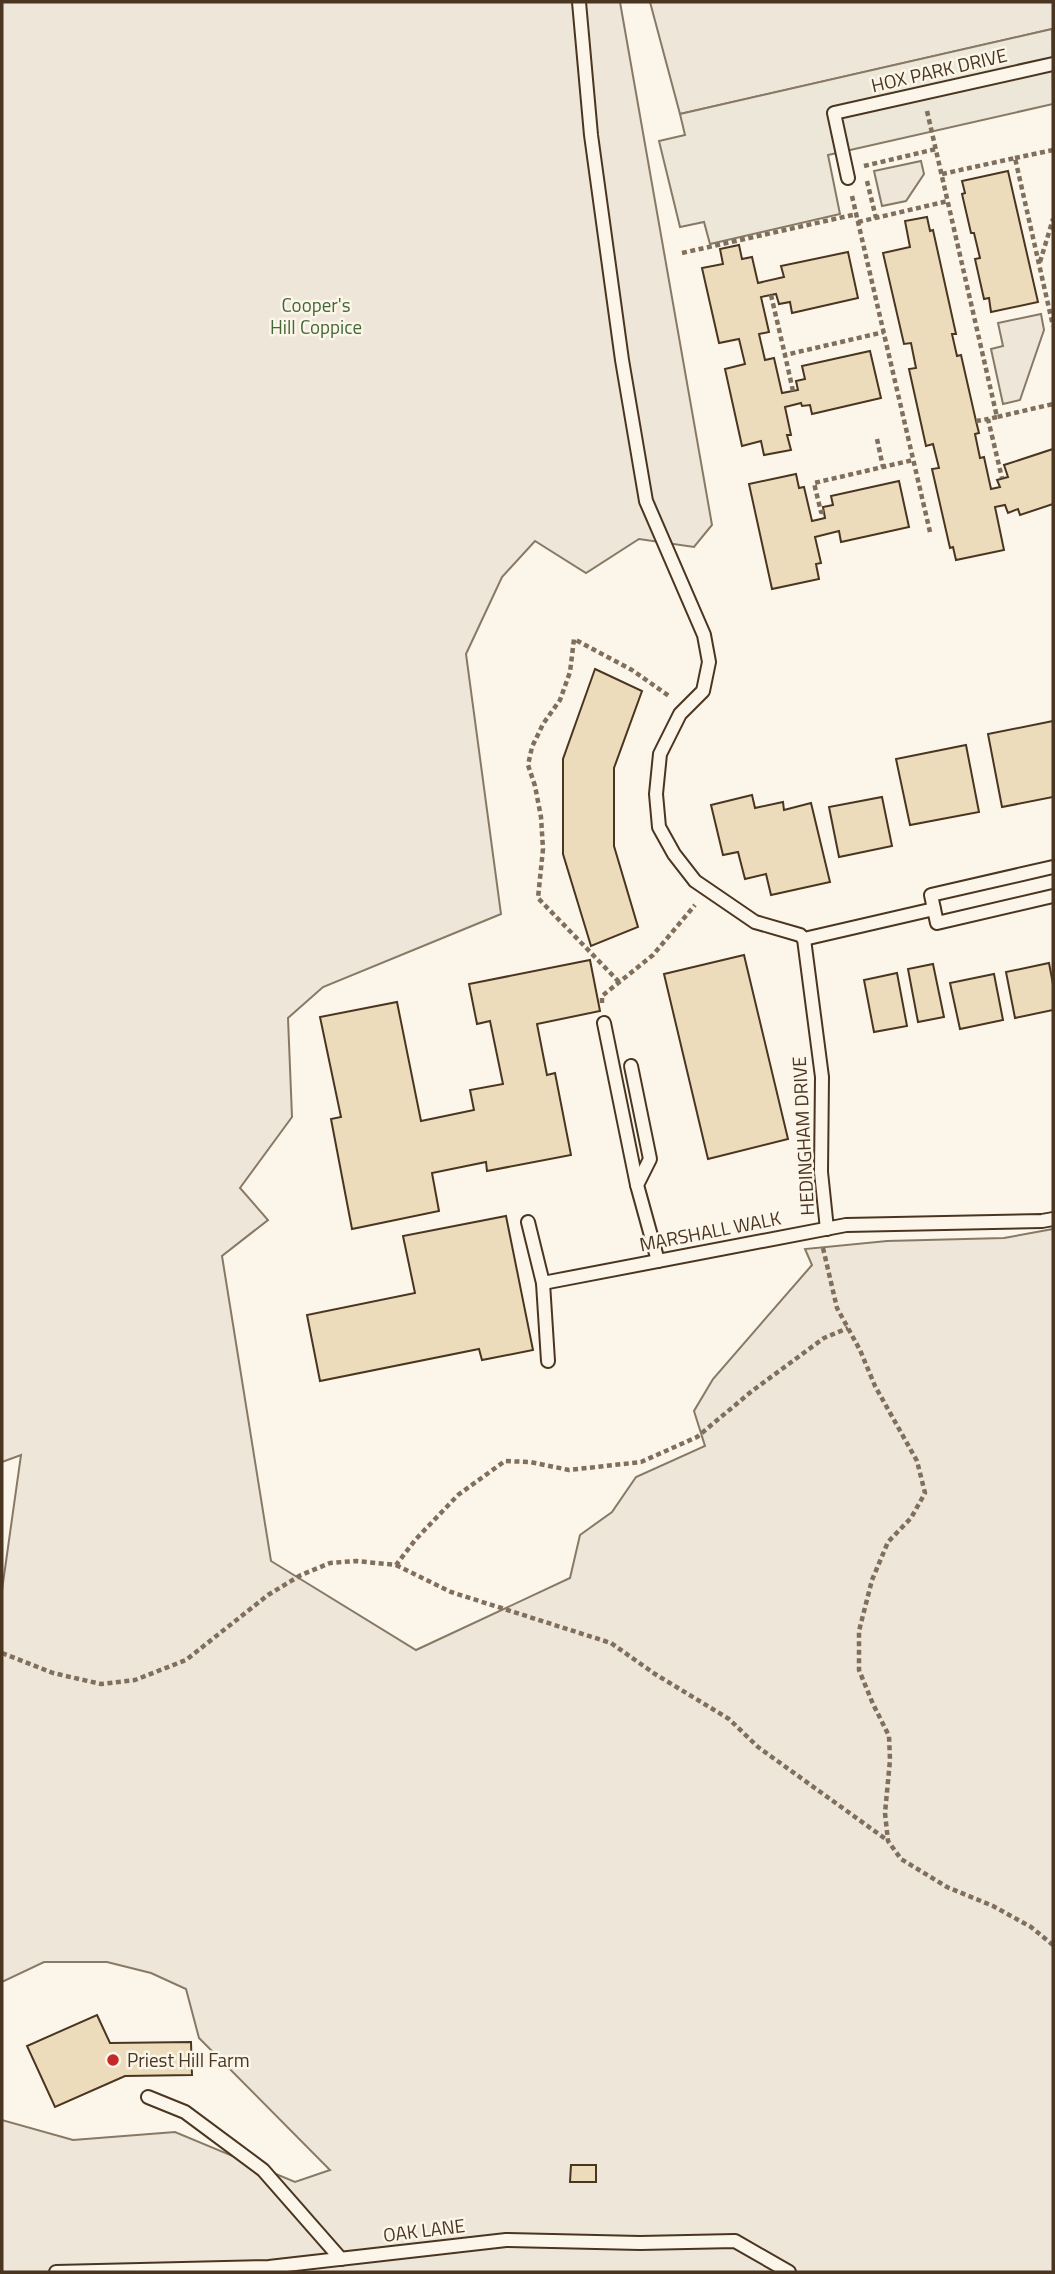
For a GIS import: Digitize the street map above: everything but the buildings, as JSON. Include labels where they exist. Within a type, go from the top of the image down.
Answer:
[{"type":"lane","points":[[579,2],[590,135],[622,360],[646,501],[704,635],[709,662],[703,691],[680,714],[660,754],[656,794],[659,827],[674,855],[706,890],[755,922],[800,935],[804,939],[934,909]]},
{"type":"lane","name":"HOX PARK DRIVE","points":[[848,178],[834,113],[1053,64]]},
{"type":"lane","points":[[1053,867],[931,895],[937,923],[1053,896]]},
{"type":"lane","name":"HEDINGHAM DRIVE","points":[[804,939],[822,1077],[823,1229]]},
{"type":"lane","points":[[604,1023],[637,1185],[658,1261]]},
{"type":"lane","points":[[631,1066],[650,1159],[637,1185]]},
{"type":"lane","name":"MARSHALL WALK","points":[[543,1283],[846,1225],[1053,1219]]},
{"type":"lane","points":[[528,1222],[543,1283],[548,1361]]},
{"type":"lane","points":[[148,2097],[185,2112],[263,2170],[341,2259]]},
{"type":"lane","name":"OAK LANE","points":[[56,2272],[269,2267],[506,2240],[640,2244],[735,2241],[789,2272]]},
{"type":"path","points":[[923,93],[997,417]]},
{"type":"path","points":[[876,218],[864,165],[936,149]]},
{"type":"path","points":[[942,174],[1053,150]]},
{"type":"path","points":[[1015,158],[1053,326]]},
{"type":"path","points":[[848,178],[930,532]]},
{"type":"path","points":[[858,222],[948,201]]},
{"type":"path","points":[[682,253],[856,214]]},
{"type":"path","points":[[1039,263],[1053,219]]},
{"type":"path","points":[[771,295],[793,391]]},
{"type":"path","points":[[785,355],[884,332]]},
{"type":"path","points":[[976,421],[1053,404]]},
{"type":"path","points":[[988,419],[1002,478]]},
{"type":"path","points":[[877,439],[883,467]]},
{"type":"path","points":[[824,512],[821,512],[814,483],[913,460]]},
{"type":"path","points":[[619,982],[538,898],[543,849],[541,817],[528,765],[532,747],[543,724],[560,700],[570,672],[574,639],[632,670],[686,709]]},
{"type":"path","points":[[604,1023],[602,996],[653,955],[706,890]]},
{"type":"path","points":[[823,1229],[836,1308],[917,1461],[925,1493],[911,1518],[888,1542],[872,1580],[859,1630],[859,1670],[889,1736],[890,1760],[885,1813],[888,1841]]},
{"type":"path","points":[[396,1565],[416,1539],[458,1495],[505,1461],[530,1462],[569,1469],[641,1462],[697,1437],[752,1391],[814,1345],[848,1328]]},
{"type":"path","points":[[2,1653],[53,1673],[101,1684],[135,1679],[186,1660],[268,1595],[301,1575],[330,1563],[356,1561],[396,1565],[451,1592],[611,1643],[655,1674],[729,1719],[758,1747],[888,1841],[901,1859],[947,1887],[993,1906],[1031,1927],[1053,1945]]},
{"type":"green space","name":"Cooper's Hill Coppice","points":[[2,2],[620,2],[712,525],[694,547],[639,539],[586,573],[535,541],[502,577],[466,654],[501,914],[323,987],[288,1018],[292,1117],[240,1188],[268,1220],[222,1256],[271,1561],[416,1650],[570,1578],[580,1535],[612,1512],[636,1477],[705,1446],[694,1411],[713,1379],[812,1265],[805,1249],[887,1241],[1004,1238],[1053,1229],[1053,2272],[2,2272],[2,2120],[73,2140],[175,2132],[295,2182],[330,2170],[199,2038],[186,1989],[151,1973],[107,1962],[44,1962],[2,1982],[2,1590],[21,1455],[2,1462]]},
{"type":"green space","points":[[650,2],[1053,2],[1053,34],[1052,29],[680,114]]},
{"type":"green space","points":[[921,161],[924,174],[906,201],[882,206],[874,171]]},
{"type":"green space","points":[[1041,314],[1044,330],[1020,400],[1003,404],[991,349],[1003,346],[998,323]]},
{"type":"shaded area","points":[[1052,29],[1053,104],[828,155],[840,214],[710,244],[704,222],[680,227],[659,141],[685,135],[680,114]]},
{"type":"place","name":"Priest Hill Farm","points":[[113,2060]]}]
